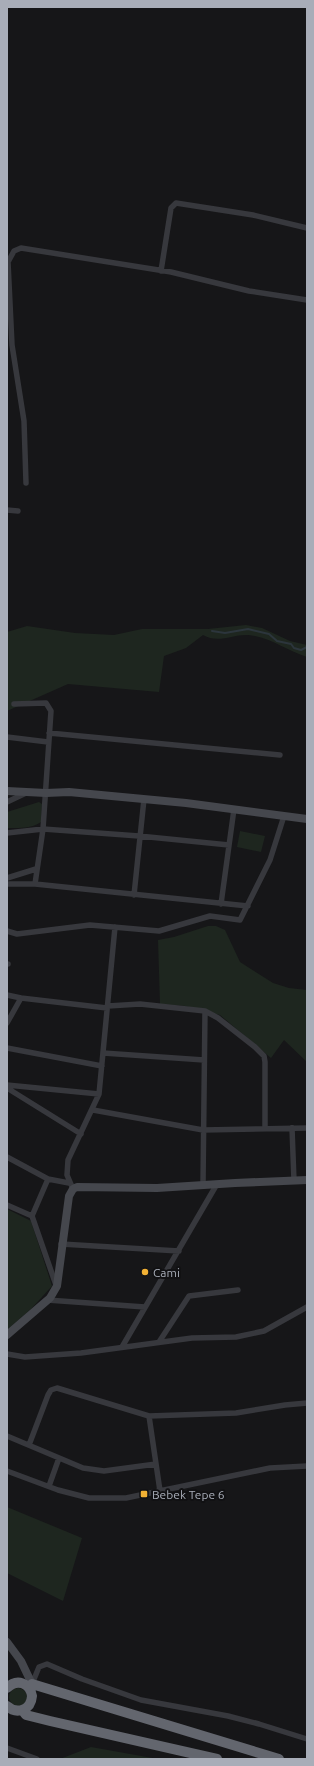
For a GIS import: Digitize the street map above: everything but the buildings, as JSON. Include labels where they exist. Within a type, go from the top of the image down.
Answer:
[{"type":"highway","points":[[8,1684],[22,1682],[31,1686],[279,1759]]},
{"type":"highway","points":[[24,1712],[32,1700],[31,1686]]},
{"type":"highway","points":[[7,1706],[15,1710],[217,1759]]},
{"type":"street","points":[[161,271],[171,208],[176,203],[253,215],[307,228]]},
{"type":"street","points":[[26,483],[24,421],[10,345],[8,262],[11,254],[17,249],[21,248],[161,271],[249,291],[307,300]]},
{"type":"street","points":[[7,510],[18,510]]},
{"type":"street","points":[[14,704],[48,705],[51,711],[43,829],[35,884]]},
{"type":"street","points":[[49,733],[280,755]]},
{"type":"street","points":[[7,737],[48,742]]},
{"type":"street","points":[[7,791],[26,793],[70,792],[234,809],[307,819]]},
{"type":"street","points":[[7,802],[26,793]]},
{"type":"street","points":[[134,895],[139,836],[144,800]]},
{"type":"street","points":[[221,904],[234,809]]},
{"type":"street","points":[[7,931],[17,934],[90,925],[159,931],[210,916],[240,920],[270,860],[284,816]]},
{"type":"street","points":[[7,833],[43,829],[139,836],[229,845]]},
{"type":"street","points":[[7,878],[36,869]]},
{"type":"street","points":[[7,884],[35,884],[248,906]]},
{"type":"street","points":[[7,1335],[48,1300],[57,1286],[61,1244],[71,1186],[66,1168],[68,1160],[93,1110],[99,1094],[115,927]]},
{"type":"street","points":[[7,995],[21,998],[108,1006],[140,1004],[205,1011],[218,1018],[255,1047],[264,1056],[265,1129]]},
{"type":"street","points":[[7,1023],[21,998]]},
{"type":"street","points":[[203,1185],[205,1011]]},
{"type":"street","points":[[7,1048],[102,1066]]},
{"type":"street","points":[[103,1053],[204,1060]]},
{"type":"street","points":[[7,1085],[99,1094]]},
{"type":"street","points":[[7,1088],[81,1134]]},
{"type":"street","points":[[93,1110],[203,1130],[307,1128]]},
{"type":"street","points":[[292,1128],[294,1181]]},
{"type":"street","points":[[7,1157],[48,1179],[71,1186],[157,1188],[307,1180]]},
{"type":"street","points":[[48,1179],[32,1216],[57,1286]]},
{"type":"street","points":[[122,1347],[217,1184]]},
{"type":"street","points":[[7,1205],[32,1216]]},
{"type":"street","points":[[61,1244],[179,1251]]},
{"type":"street","points":[[159,1342],[189,1296],[238,1290]]},
{"type":"street","points":[[48,1300],[145,1307]]},
{"type":"street","points":[[7,1354],[25,1357],[80,1353],[192,1338],[236,1337],[264,1331],[307,1307]]},
{"type":"street","points":[[29,1445],[48,1395],[54,1388],[61,1388],[149,1416],[236,1413],[307,1403]]},
{"type":"street","points":[[149,1416],[160,1491]]},
{"type":"street","points":[[7,1436],[83,1468],[104,1472],[156,1464]]},
{"type":"street","points":[[49,1486],[60,1458]]},
{"type":"street","points":[[7,1470],[49,1486],[89,1498],[126,1498],[270,1468],[307,1466]]},
{"type":"street","points":[[7,1642],[21,1661],[31,1686]]},
{"type":"street","points":[[31,1686],[39,1667],[47,1664],[82,1679],[141,1700],[228,1716],[307,1739]]},
{"type":"street","points":[[7,1748],[37,1759]]},
{"type":"shaded area","points":[[246,625],[262,628],[290,641],[307,645],[307,657],[256,636],[242,635],[215,639],[203,635],[186,648],[164,656],[159,692],[68,684],[7,711],[7,632],[27,626],[75,633],[114,635],[142,629],[208,629]]},
{"type":"shaded area","points":[[39,802],[42,804],[41,822],[29,827],[7,828],[7,812]]},
{"type":"shaded area","points":[[240,831],[265,836],[261,852],[237,847]]},
{"type":"shaded area","points":[[208,926],[216,926],[225,930],[240,962],[273,983],[289,988],[307,990],[307,1062],[284,1040],[271,1058],[220,1015],[185,1006],[160,1004],[158,940],[174,937]]},
{"type":"shaded area","points":[[7,1209],[31,1221],[52,1286],[31,1309],[7,1330]]},
{"type":"shaded area","points":[[7,1507],[82,1538],[63,1601],[7,1573]]},
{"type":"shaded area","points":[[18,1688],[24,1691],[27,1697],[24,1703],[18,1706],[12,1703],[9,1697],[12,1691]]},
{"type":"shaded area","points":[[91,1747],[158,1759],[60,1759]]},
{"type":"waterway","points":[[212,631],[225,633],[248,629],[269,634],[277,641],[291,644],[294,648],[301,650],[307,647]]},
{"type":"place","name":"Cami","points":[[145,1272]]},
{"type":"place","name":"Bebek Tepe 6","points":[[144,1494]]}]
